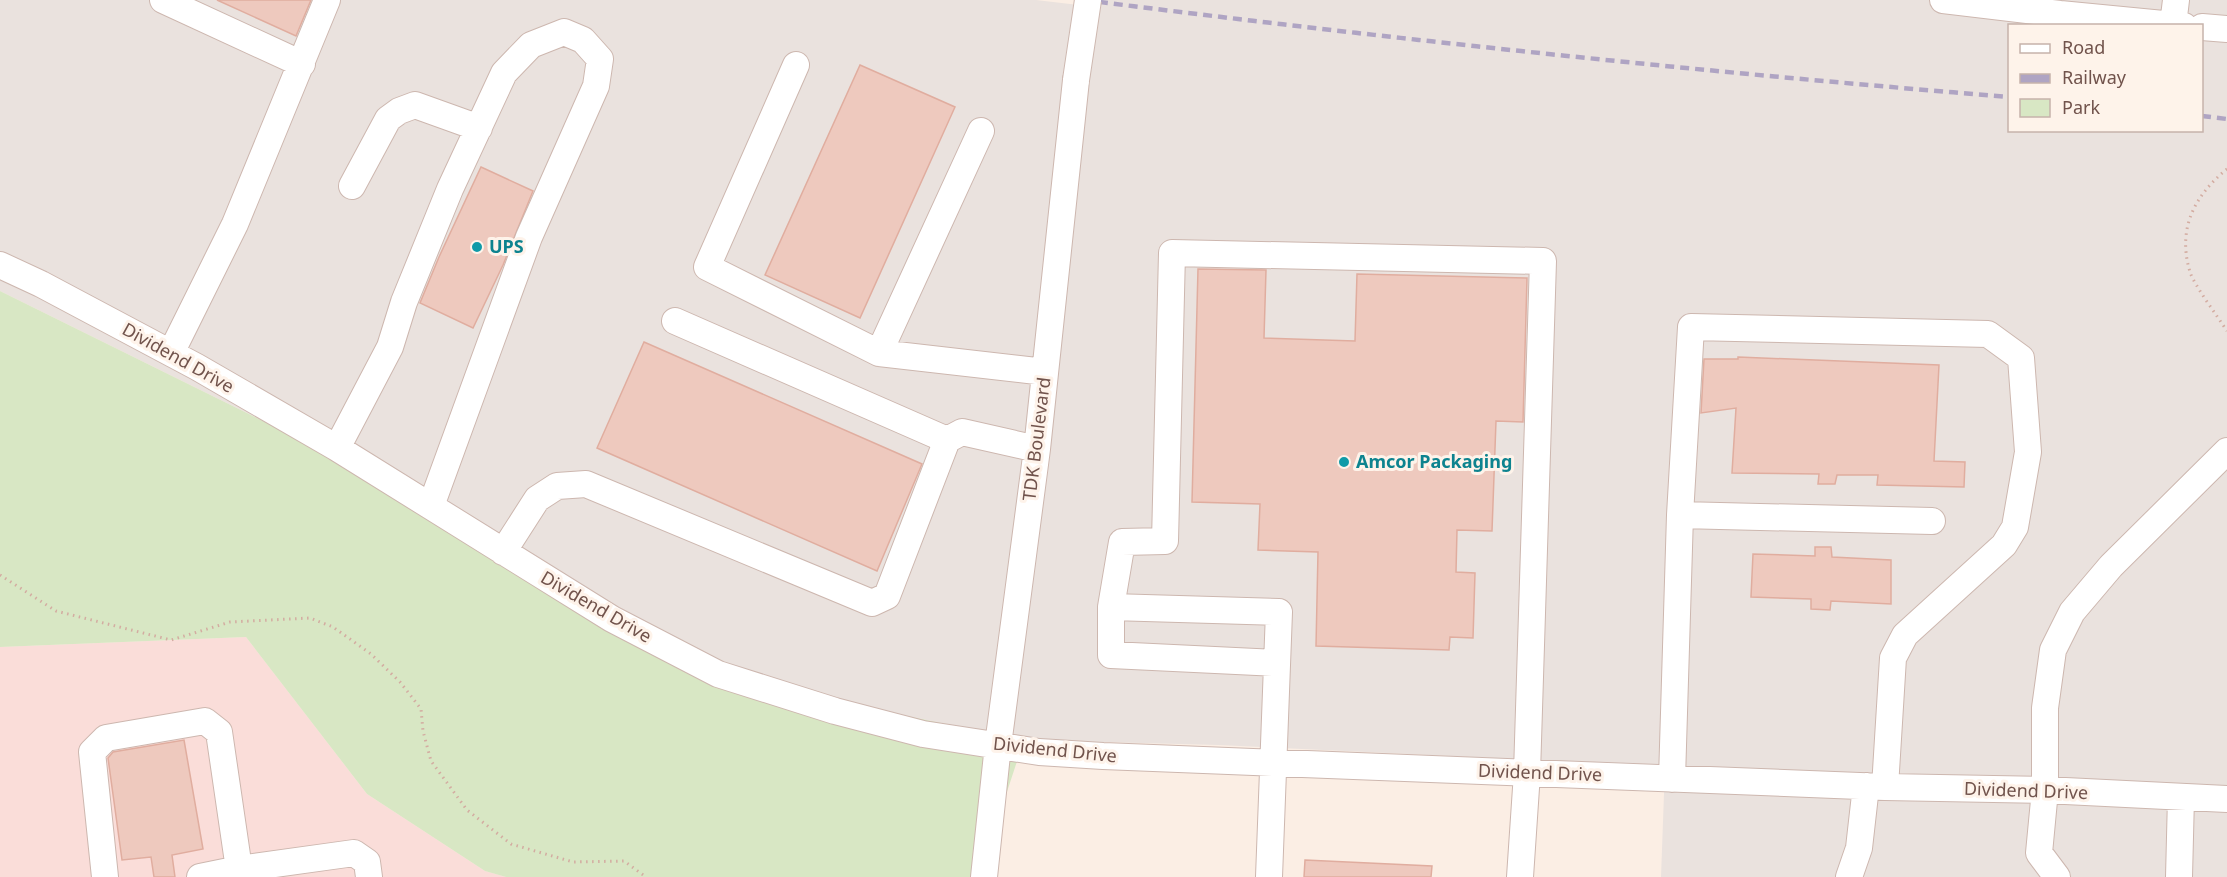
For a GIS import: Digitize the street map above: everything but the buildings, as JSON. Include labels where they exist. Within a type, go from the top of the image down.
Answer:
[{"type":"street","points":[[163,0],[302,64]]},
{"type":"street","points":[[171,353],[235,224],[327,0]]},
{"type":"street","name":"TDK Boulevard","points":[[984,877],[998,745],[1045,372],[1076,80],[1088,0]]},
{"type":"street","points":[[1943,0],[2060,14],[2178,17]]},
{"type":"street","points":[[2203,27],[2227,29]]},
{"type":"street","points":[[337,448],[390,347],[404,302],[450,189],[504,73],[531,45],[564,32],[583,40],[600,60],[596,86],[529,237],[431,506]]},
{"type":"street","points":[[796,65],[707,267],[879,353],[1045,372]]},
{"type":"street","points":[[352,186],[388,120],[399,111],[415,105],[479,128]]},
{"type":"street","points":[[879,353],[981,131]]},
{"type":"street","points":[[1276,663],[1111,655],[1111,608],[1122,542],[1165,542],[1172,253],[1543,261],[1527,772],[1520,877]]},
{"type":"street","name":"Dividend Drive","points":[[0,265],[171,353],[337,448],[612,619],[717,674],[835,711],[923,734],[1039,752],[1672,779],[1876,787],[2045,790],[2227,799]]},
{"type":"street","points":[[675,321],[947,440]]},
{"type":"street","points":[[1672,779],[1680,515],[1691,327],[1988,334],[2021,357],[2028,452],[2015,526],[2004,546],[1905,635],[1893,658],[1876,787],[1849,877]]},
{"type":"street","points":[[503,552],[537,499],[557,486],[586,484],[872,603],[887,597],[947,440],[962,432],[1036,449]]},
{"type":"street","points":[[2057,877],[2039,853],[2045,790],[2045,708],[2053,650],[2072,612],[2111,566],[2227,451]]},
{"type":"street","points":[[1680,515],[1932,521]]},
{"type":"street","points":[[1111,608],[1280,612],[1276,663],[1275,763],[1269,877]]},
{"type":"street","points":[[105,877],[92,752],[106,738],[205,721],[219,732],[239,869]]},
{"type":"street","points":[[2179,877],[2181,797]]},
{"type":"street","points":[[200,877],[239,869],[354,853],[367,862],[369,877]]},
{"type":"path","points":[[2227,169],[2209,183],[2190,214],[2186,240],[2190,273],[2227,331]]},
{"type":"path","points":[[0,575],[56,611],[171,640],[230,622],[310,618],[333,627],[371,654],[400,682],[421,709],[423,731],[431,761],[467,810],[511,844],[573,862],[624,861],[646,877]]},
{"type":"shaded area","points":[[0,0],[1036,0],[1087,6],[1088,0],[2227,0],[2227,877],[1661,877],[1665,766],[1218,745],[1024,740],[737,681],[488,532],[0,291]]},
{"type":"shaded area","points":[[246,637],[367,794],[485,871],[506,877],[0,877],[0,647]]},
{"type":"green space","points":[[0,291],[488,532],[737,681],[1024,740],[979,877],[506,877],[485,871],[367,794],[246,637],[0,647]]},
{"type":"railway","points":[[1084,0],[1546,54],[2008,97]]},
{"type":"railway","points":[[2203,116],[2227,119]]},
{"type":"place","name":"UPS","points":[[477,247]]},
{"type":"place","name":"Amcor Packaging","points":[[1344,462]]}]
